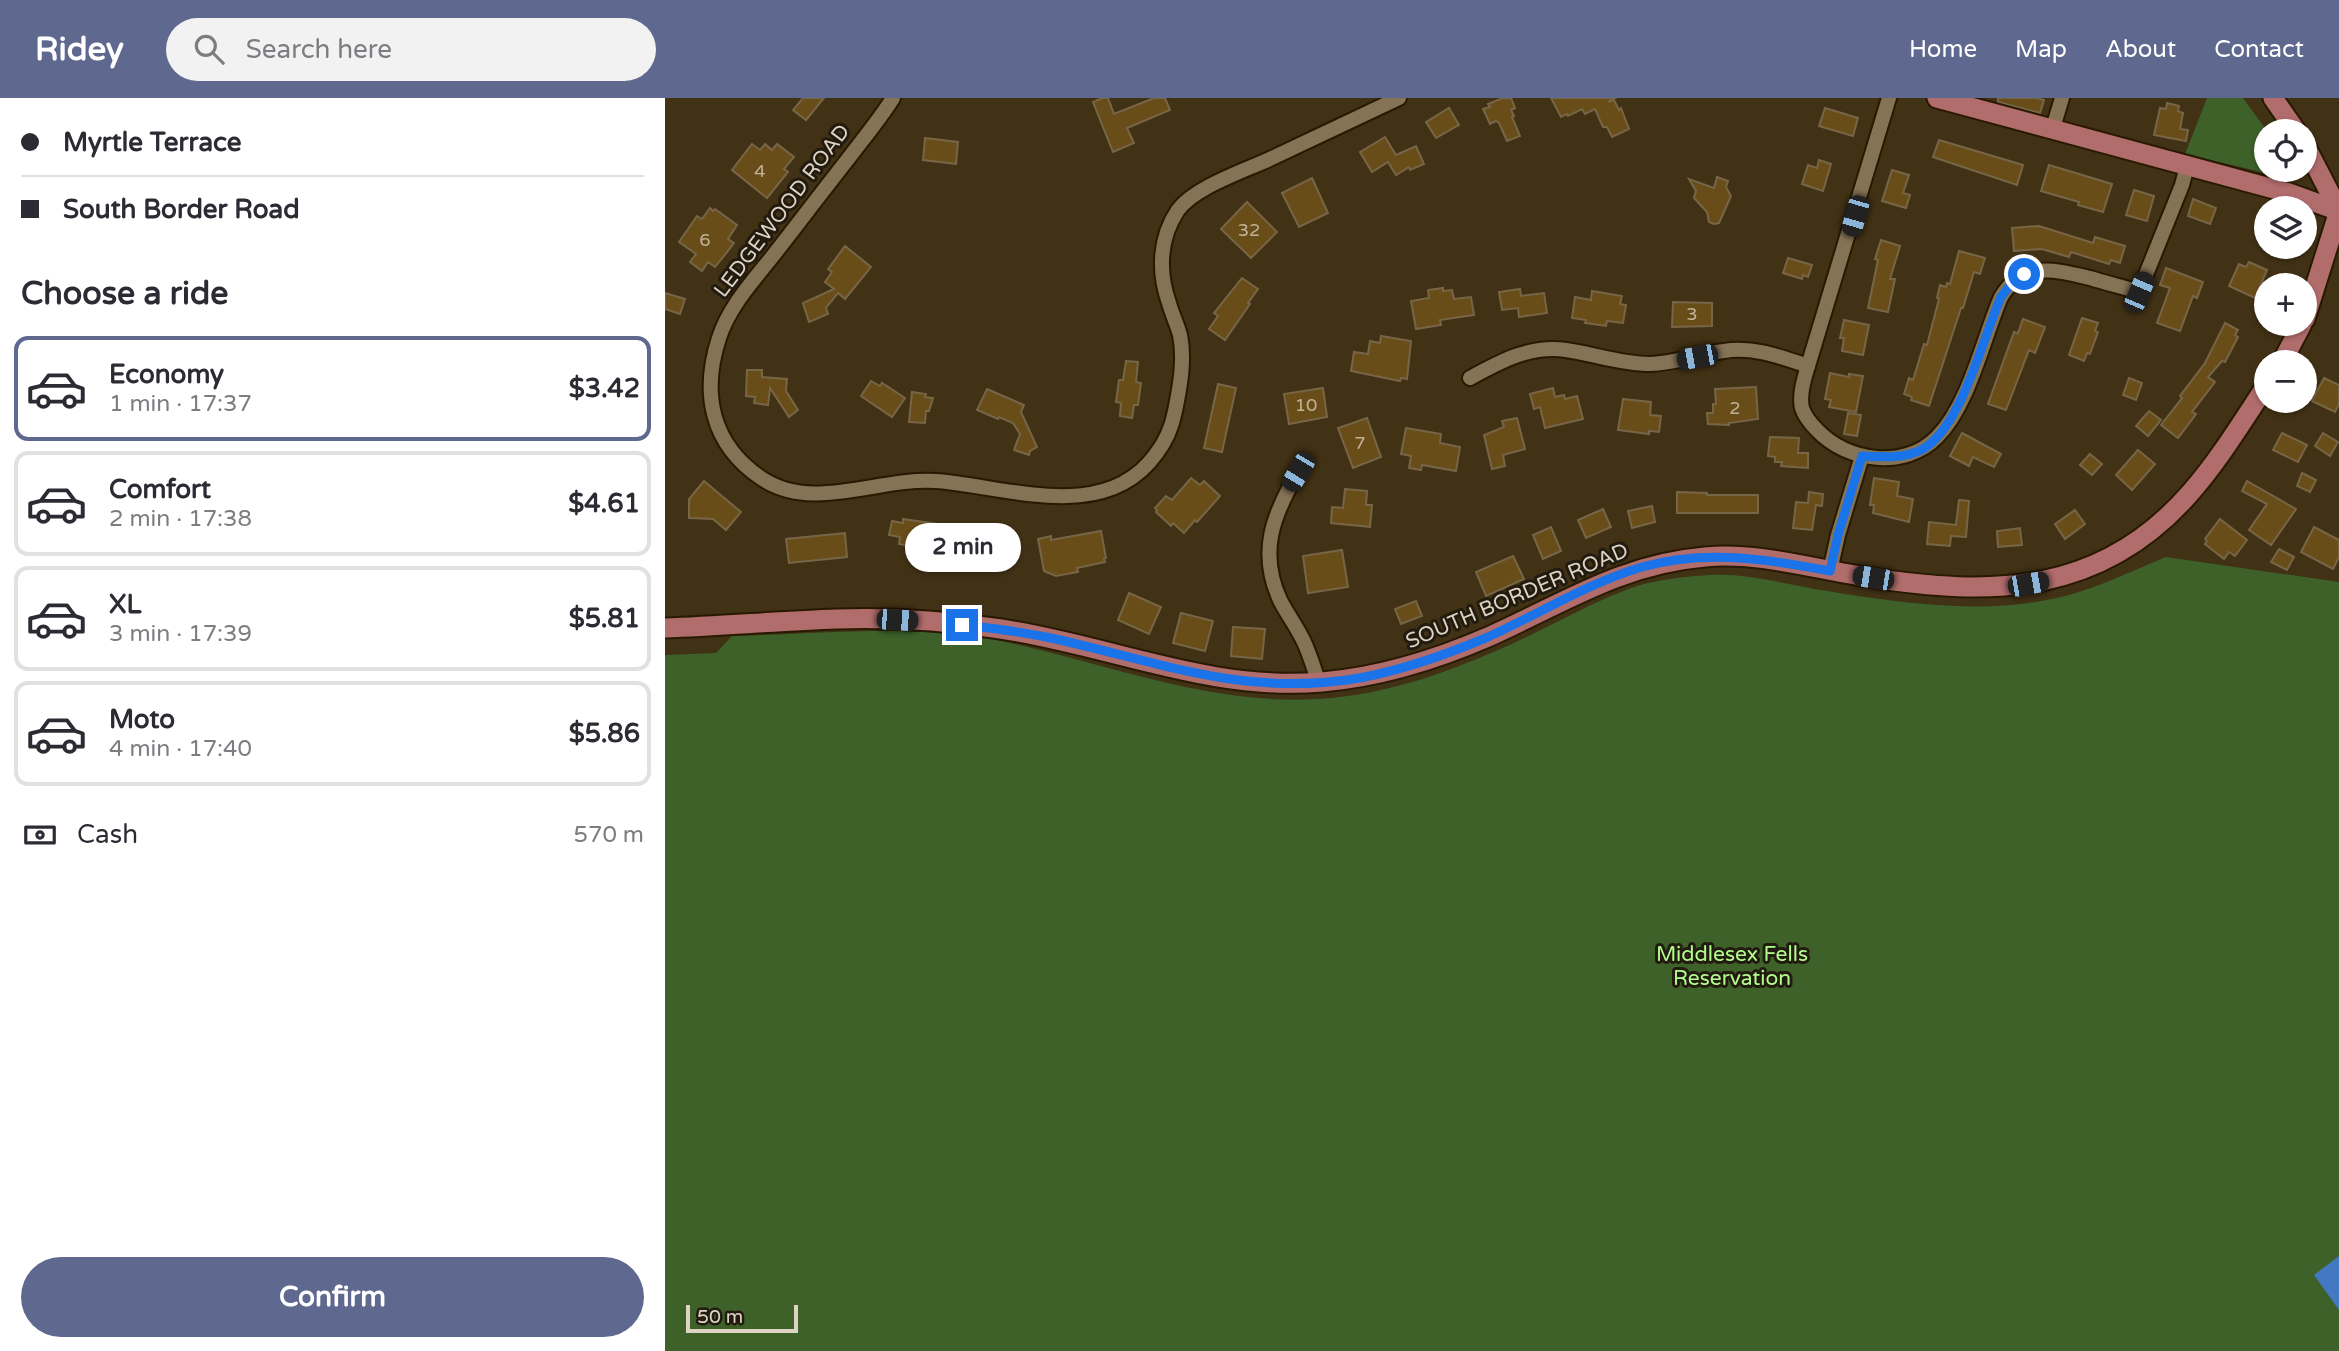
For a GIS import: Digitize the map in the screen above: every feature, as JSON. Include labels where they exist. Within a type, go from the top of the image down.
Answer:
[{"type":"main road","points":[[1937,98],[2289,193],[2339,211]]},
{"type":"main road","points":[[2273,98],[2288,119]]},
{"type":"main road","points":[[2317,168],[2339,211],[2317,281]]},
{"type":"main road","name":"SOUTH BORDER ROAD","points":[[665,628],[841,618],[943,622],[1051,638],[1231,681],[1278,684],[1369,676],[1431,658],[1487,637],[1611,579],[1653,565],[1706,557],[1732,556],[1784,562],[1919,584],[1976,587],[2028,584],[2086,569],[2132,545],[2177,508],[2195,488],[2254,403]]},
{"type":"street","name":"LEDGEWOOD ROAD","points":[[893,98],[742,295],[720,336],[712,380],[716,425],[736,457],[752,472],[789,492],[830,492],[922,481],[1048,496],[1089,494],[1113,488],[1135,478],[1147,466],[1170,431],[1179,385],[1181,338],[1163,277],[1162,254],[1167,229],[1180,208],[1203,190],[1399,98]]},
{"type":"street","points":[[1889,98],[1808,366],[1801,399],[1806,416],[1822,435],[1843,451],[1862,456],[1910,454],[1923,449],[1939,435],[1963,397],[2001,297],[2020,276],[2040,270],[2058,271],[2139,292],[2187,166]]},
{"type":"street","points":[[2052,131],[2062,98]]},
{"type":"street","points":[[1470,378],[1506,358],[1549,349],[1652,364],[1741,350],[1772,355],[1808,366]]},
{"type":"street","points":[[1830,571],[1862,456]]},
{"type":"street","points":[[1298,472],[1276,513],[1270,537],[1269,558],[1276,592],[1304,642],[1319,682]]},
{"type":"green space","points":[[2207,98],[2243,98],[2258,119],[2254,119],[2254,170],[2185,154]]},
{"type":"green space","name":"Middlesex Fells Reservation","points":[[2166,557],[2339,582],[2339,1351],[665,1351],[665,655],[716,653],[732,636],[862,631],[960,634],[1031,648],[1194,689],[1235,696],[1318,699],[1395,687],[1444,672],[1516,642],[1612,596],[1644,584],[1668,579],[1710,575],[1739,576],[1918,604],[2009,605],[2069,595]]},
{"type":"water","points":[[2339,1256],[2339,1310],[2314,1275]]},
{"type":"building","points":[[803,98],[824,98],[806,120],[793,110]]},
{"type":"building","points":[[1108,98],[1114,114],[1154,98],[1165,98],[1170,110],[1127,128],[1134,143],[1113,152],[1093,102]]},
{"type":"building","points":[[1503,98],[1511,98],[1515,108],[1511,110],[1514,116],[1512,117],[1520,136],[1507,141],[1499,123],[1496,121],[1490,124],[1483,109]]},
{"type":"building","points":[[1551,98],[1615,98],[1608,102],[1614,100],[1619,110],[1621,108],[1629,129],[1612,137],[1607,127],[1603,127],[1595,109],[1585,114],[1582,109],[1561,117]]},
{"type":"building","points":[[1998,98],[2044,100],[2040,113],[1998,102]]},
{"type":"building","points":[[2167,103],[2179,106],[2178,111],[2183,113],[2180,129],[2188,130],[2186,141],[2154,135],[2160,108],[2166,109]]},
{"type":"building","points":[[1449,108],[1459,125],[1436,138],[1426,122]]},
{"type":"building","points":[[1825,108],[1858,118],[1853,136],[1819,126]]},
{"type":"building","points":[[1385,137],[1396,155],[1416,146],[1424,164],[1410,170],[1409,167],[1396,175],[1388,162],[1372,172],[1360,152]]},
{"type":"building","points":[[925,138],[958,142],[956,164],[923,160]]},
{"type":"building","points":[[1939,140],[2023,165],[2017,185],[1933,157]]},
{"type":"building","points":[[752,144],[760,150],[765,144],[772,150],[777,144],[794,157],[784,169],[788,172],[767,198],[732,170]]},
{"type":"building","points":[[1819,160],[1831,164],[1823,191],[1802,184],[1808,165],[1817,168]]},
{"type":"building","points":[[2049,165],[2112,184],[2103,212],[2041,191]]},
{"type":"building","points":[[1892,170],[1909,175],[1903,193],[1910,195],[1906,208],[1882,201]]},
{"type":"building","points":[[1717,177],[1728,181],[1726,187],[1731,196],[1719,223],[1714,224],[1709,222],[1707,212],[1694,198],[1696,191],[1689,179],[1714,188]]},
{"type":"building","points":[[1312,178],[1328,213],[1299,227],[1282,193]]},
{"type":"building","points":[[2134,190],[2154,196],[2147,221],[2126,215]]},
{"type":"building","points":[[2193,199],[2216,208],[2210,224],[2188,216]]},
{"type":"building","points":[[1247,202],[1277,232],[1251,258],[1221,229]]},
{"type":"building","points":[[710,208],[737,225],[728,239],[734,243],[715,267],[708,262],[702,271],[690,262],[696,254],[679,242],[697,216],[702,219]]},
{"type":"building","points":[[2039,226],[2093,243],[2095,237],[2125,246],[2120,263],[2111,260],[2109,264],[2071,252],[2069,257],[2042,249],[2014,251],[2012,228]]},
{"type":"building","points":[[1881,240],[1900,246],[1890,279],[1895,279],[1888,312],[1868,308],[1878,260],[1875,259]]},
{"type":"building","points":[[845,246],[871,267],[845,299],[838,293],[826,308],[828,314],[809,322],[803,303],[834,289],[825,282],[832,272],[828,269]]},
{"type":"building","points":[[1959,251],[1985,258],[1980,274],[1974,272],[1929,406],[1911,400],[1912,397],[1904,394],[1909,378],[1913,380],[1924,344],[1927,345],[1940,285],[1946,287],[1947,283],[1950,284]]},
{"type":"building","points":[[1788,258],[1812,265],[1808,277],[1803,275],[1802,279],[1783,273]]},
{"type":"building","points":[[2249,262],[2267,270],[2266,273],[2254,273],[2254,298],[2229,286],[2239,264],[2246,267]]},
{"type":"building","points":[[2166,268],[2203,282],[2197,298],[2193,296],[2180,331],[2157,323],[2170,288],[2160,285]]},
{"type":"building","points":[[1242,278],[1258,289],[1225,340],[1209,329],[1218,316],[1214,313]]},
{"type":"building","points":[[1443,288],[1443,291],[1452,290],[1454,299],[1471,297],[1474,315],[1440,320],[1441,325],[1416,329],[1411,301],[1429,298],[1428,290]]},
{"type":"building","points":[[1520,289],[1521,296],[1544,293],[1547,313],[1519,317],[1518,308],[1502,310],[1499,292]]},
{"type":"building","points":[[1592,291],[1622,296],[1620,304],[1626,305],[1623,323],[1607,321],[1606,326],[1572,318],[1575,297],[1591,300]]},
{"type":"building","points":[[665,293],[685,299],[680,314],[665,309]]},
{"type":"building","points":[[1673,302],[1712,303],[1712,326],[1672,327]]},
{"type":"building","points":[[2082,318],[2098,323],[2095,331],[2098,332],[2090,354],[2087,353],[2084,361],[2069,355]]},
{"type":"building","points":[[2023,319],[2045,327],[2035,353],[2029,350],[2006,410],[1988,404],[2014,332],[2018,333]]},
{"type":"building","points":[[1844,320],[1869,325],[1863,355],[1842,351],[1844,338],[1840,338]]},
{"type":"building","points":[[2225,323],[2238,330],[2235,335],[2238,337],[2225,362],[2222,361],[2208,377],[2215,382],[2192,412],[2196,414],[2178,438],[2161,425],[2205,363]]},
{"type":"building","points":[[1381,336],[1411,341],[1407,379],[1401,378],[1400,381],[1351,371],[1354,352],[1368,354],[1370,341],[1380,343]]},
{"type":"building","points":[[1126,361],[1138,362],[1136,382],[1141,383],[1138,405],[1134,405],[1132,418],[1120,416],[1121,403],[1116,402],[1119,380],[1123,380]]},
{"type":"building","points":[[747,370],[762,370],[762,377],[787,379],[786,391],[798,410],[789,417],[770,388],[768,405],[754,403],[755,397],[746,396]]},
{"type":"building","points":[[1830,373],[1849,377],[1849,374],[1863,376],[1856,412],[1829,407],[1831,400],[1825,399]]},
{"type":"building","points":[[2129,378],[2142,383],[2136,400],[2123,395]]},
{"type":"building","points":[[2324,378],[2339,385],[2339,404],[2335,412],[2317,403],[2317,391]]},
{"type":"building","points":[[871,381],[880,386],[882,383],[905,398],[892,417],[861,396]]},
{"type":"building","points":[[1218,384],[1236,388],[1222,452],[1204,448]]},
{"type":"building","points":[[1756,387],[1758,419],[1729,425],[1708,424],[1707,413],[1713,413],[1713,404],[1716,404],[1715,389]]},
{"type":"building","points":[[1323,388],[1327,417],[1289,424],[1284,394]]},
{"type":"building","points":[[1553,388],[1555,397],[1564,395],[1565,399],[1577,396],[1583,419],[1545,428],[1540,407],[1534,409],[1530,394]]},
{"type":"building","points":[[987,389],[1024,405],[1021,412],[1037,447],[1030,451],[1029,455],[1014,450],[1020,434],[1013,423],[977,410]]},
{"type":"building","points":[[912,392],[933,398],[929,411],[926,411],[925,423],[909,422]]},
{"type":"building","points":[[1623,399],[1651,402],[1650,415],[1661,416],[1659,432],[1649,431],[1649,434],[1618,430]]},
{"type":"building","points":[[2149,411],[2161,420],[2148,436],[2136,426]]},
{"type":"building","points":[[1848,413],[1861,415],[1857,436],[1844,434]]},
{"type":"building","points":[[1367,418],[1381,457],[1353,468],[1338,428]]},
{"type":"building","points":[[1517,418],[1525,449],[1503,455],[1505,466],[1492,469],[1484,435],[1504,427],[1502,421]]},
{"type":"building","points":[[1406,428],[1441,434],[1440,443],[1460,447],[1456,471],[1422,465],[1421,470],[1409,468],[1411,456],[1401,454]]},
{"type":"building","points":[[1962,433],[2001,454],[1994,467],[1973,457],[1969,466],[1950,456]]},
{"type":"building","points":[[2282,433],[2307,445],[2298,462],[2273,450]]},
{"type":"building","points":[[2323,433],[2338,442],[2330,456],[2315,446]]},
{"type":"building","points":[[1770,437],[1799,438],[1798,453],[1808,453],[1808,468],[1781,466],[1782,462],[1775,462],[1775,457],[1768,456]]},
{"type":"building","points":[[2138,450],[2155,464],[2132,490],[2116,475]]},
{"type":"building","points":[[2090,454],[2102,464],[2092,475],[2080,465]]},
{"type":"building","points":[[2302,473],[2316,480],[2310,492],[2297,486]]},
{"type":"building","points":[[1191,478],[1200,485],[1204,481],[1220,496],[1184,533],[1173,523],[1171,526],[1155,508],[1166,496],[1172,500]]},
{"type":"building","points":[[1874,478],[1899,482],[1897,496],[1913,499],[1909,522],[1873,513],[1874,505],[1870,505]]},
{"type":"building","points":[[704,481],[741,512],[726,530],[713,519],[689,518],[689,499]]},
{"type":"building","points":[[2247,481],[2296,509],[2271,545],[2249,530],[2267,504],[2242,491]]},
{"type":"building","points":[[1345,489],[1367,491],[1366,505],[1372,505],[1370,527],[1331,523],[1332,507],[1343,508]]},
{"type":"building","points":[[1677,492],[1758,495],[1758,513],[1677,513]]},
{"type":"building","points":[[1809,492],[1823,494],[1822,506],[1816,505],[1812,530],[1793,528],[1796,502],[1808,503]]},
{"type":"building","points":[[1959,500],[1969,501],[1966,537],[1951,536],[1950,546],[1927,544],[1929,522],[1956,525]]},
{"type":"building","points":[[1652,506],[1655,522],[1632,528],[1628,511]]},
{"type":"building","points":[[1603,509],[1611,527],[1586,538],[1578,520]]},
{"type":"building","points":[[2075,510],[2085,524],[2065,539],[2055,524]]},
{"type":"building","points":[[903,519],[967,528],[962,556],[943,555],[943,552],[899,544],[900,537],[889,535],[892,521],[903,523]]},
{"type":"building","points":[[2220,519],[2247,540],[2235,556],[2229,552],[2224,559],[2205,544],[2205,539]]},
{"type":"building","points":[[1551,527],[1561,551],[1543,559],[1533,535]]},
{"type":"building","points":[[2314,527],[2339,540],[2339,557],[2333,569],[2301,552]]},
{"type":"building","points":[[2020,528],[2022,545],[1998,547],[1997,531]]},
{"type":"building","points":[[1101,531],[1105,562],[1077,568],[1078,572],[1056,576],[1044,571],[1038,539],[1051,536],[1051,540]]},
{"type":"building","points":[[845,533],[847,557],[789,563],[786,539]]},
{"type":"building","points":[[2279,549],[2294,557],[2287,570],[2271,562]]},
{"type":"building","points":[[1342,550],[1348,587],[1308,593],[1303,556]]},
{"type":"building","points":[[1513,556],[1524,579],[1486,596],[1476,572]]},
{"type":"building","points":[[1129,593],[1161,607],[1149,634],[1118,620]]},
{"type":"building","points":[[1416,601],[1422,616],[1401,624],[1395,609]]},
{"type":"building","points":[[1181,613],[1213,621],[1205,651],[1173,643]]},
{"type":"building","points":[[1233,627],[1265,629],[1262,659],[1231,656]]},
{"type":"route","points":[[962,625],[1051,638],[1231,681],[1278,684],[1319,682],[1369,676],[1431,658],[1487,637],[1577,593],[1642,567],[1664,562],[1732,556],[1830,571],[1834,548],[1862,456],[1910,454],[1923,449],[1939,435],[1963,397],[2001,297],[2011,284],[2024,274]]}]
